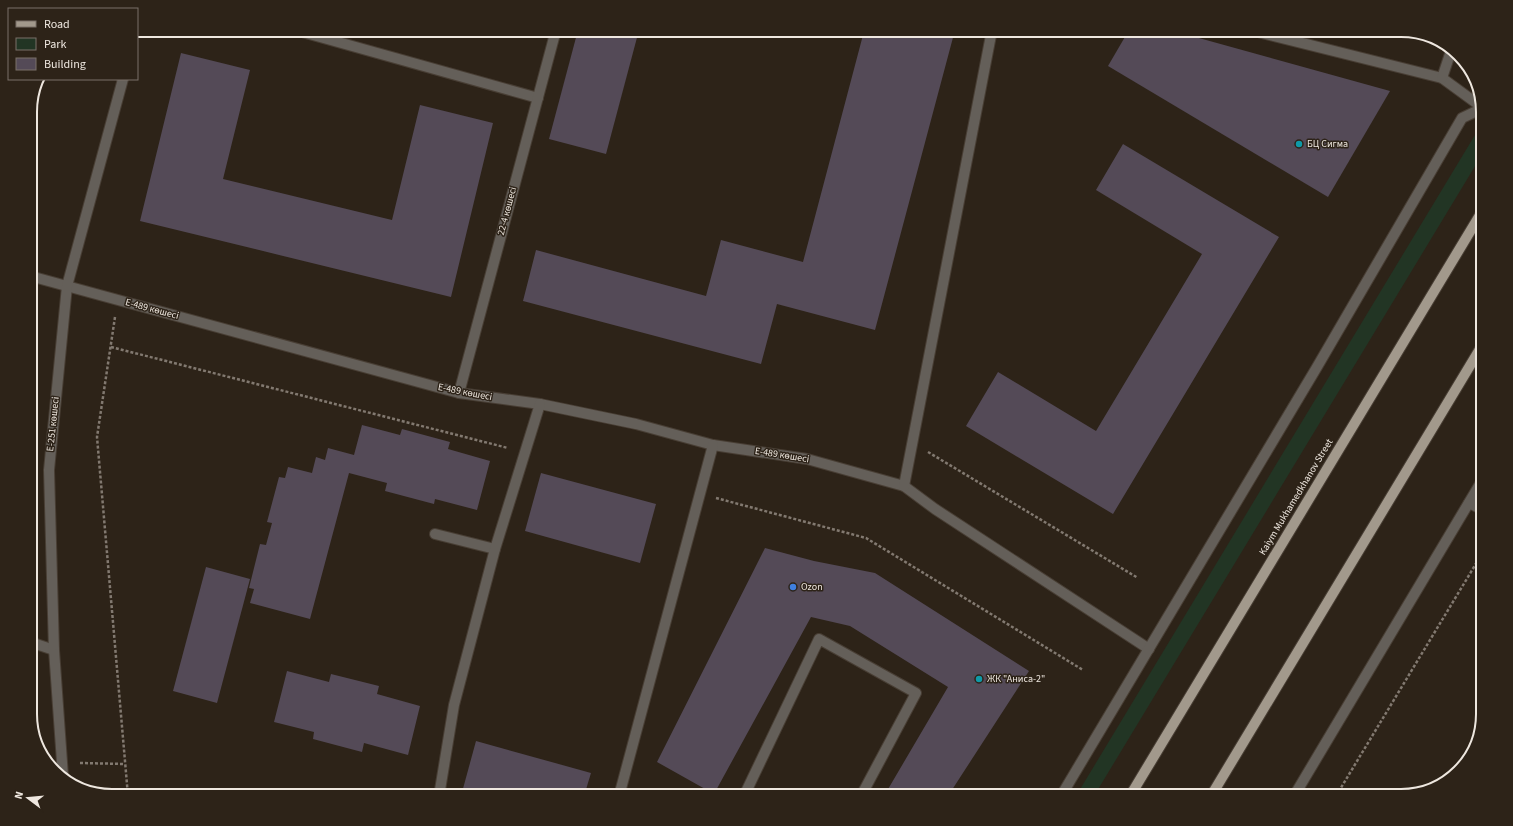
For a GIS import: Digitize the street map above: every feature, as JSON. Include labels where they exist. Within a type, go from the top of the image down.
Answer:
[{"type":"main road","name":"Kaiym Mukhamedkhanov Street","points":[[1134,789],[1476,222]]},
{"type":"main road","points":[[1215,789],[1476,356]]},
{"type":"street","points":[[320,37],[538,98]]},
{"type":"street","name":"22-4 көшесі","points":[[459,393],[554,37]]},
{"type":"street","points":[[991,37],[904,486],[935,509],[1149,649]]},
{"type":"street","points":[[1278,37],[1442,78],[1476,103]]},
{"type":"street","points":[[1442,78],[1449,56]]},
{"type":"street","name":"Е-251 көшесі","points":[[63,770],[54,650],[49,470],[67,286],[123,80]]},
{"type":"street","points":[[1065,789],[1317,367],[1462,118],[1476,111]]},
{"type":"street","name":"Е-489 көшесі","points":[[37,278],[459,393],[540,404],[636,424],[713,445],[807,459],[904,486]]},
{"type":"street","points":[[440,789],[454,705],[495,549],[540,404]]},
{"type":"street","points":[[621,789],[713,445]]},
{"type":"street","points":[[1298,789],[1476,491]]},
{"type":"street","points":[[1469,503],[1476,506]]},
{"type":"street","points":[[435,534],[495,549]]},
{"type":"street","points":[[747,789],[819,638],[916,693],[865,789]]},
{"type":"street","points":[[37,644],[54,650]]},
{"type":"path","points":[[117,300],[97,437],[127,789]]},
{"type":"path","points":[[111,347],[525,452]]},
{"type":"path","points":[[913,442],[1138,578]]},
{"type":"path","points":[[700,493],[866,538],[1083,670]]},
{"type":"path","points":[[1340,789],[1476,564]]},
{"type":"path","points":[[62,762],[125,764]]},
{"type":"green space","points":[[1475,135],[1476,165],[1098,789],[1080,789]]},
{"type":"building","points":[[576,37],[637,37],[606,154],[549,139]]},
{"type":"building","points":[[862,37],[953,37],[875,330],[777,304],[761,364],[523,301],[536,250],[706,296],[721,240],[803,262]]},
{"type":"building","name":"БЦ Сигма","points":[[1125,37],[1195,37],[1390,91],[1328,197],[1108,66]]},
{"type":"building","points":[[181,53],[250,70],[223,179],[392,220],[420,105],[493,123],[451,297],[140,221]]},
{"type":"building","points":[[1123,144],[1279,237],[1113,514],[966,426],[998,372],[1096,431],[1202,254],[1096,190]]},
{"type":"building","points":[[362,425],[400,435],[402,429],[450,442],[448,449],[490,461],[477,510],[435,499],[434,504],[385,491],[387,483],[349,473],[310,619],[250,603],[254,589],[249,588],[260,544],[266,545],[272,523],[267,522],[279,477],[285,478],[288,467],[312,473],[316,457],[325,460],[328,448],[354,455]]},
{"type":"building","points":[[541,473],[656,504],[640,563],[525,531]]},
{"type":"building","name":"ЖК \"Аниса-2\"","points":[[765,548],[814,561],[875,573],[1029,671],[953,789],[888,789],[948,687],[850,626],[811,617],[717,789],[705,789],[657,762]]},
{"type":"building","points":[[206,567],[250,579],[217,703],[173,691]]},
{"type":"building","points":[[287,671],[329,682],[331,674],[379,686],[377,694],[420,706],[408,755],[364,743],[362,752],[313,739],[314,732],[274,722]]},
{"type":"building","points":[[476,741],[591,773],[586,789],[463,789]]},
{"type":"place","name":"БЦ Сигма","points":[[1299,144]]},
{"type":"place","name":"Ozon","points":[[793,587]]},
{"type":"place","name":"ЖК \"Аниса-2\"","points":[[979,679]]}]
